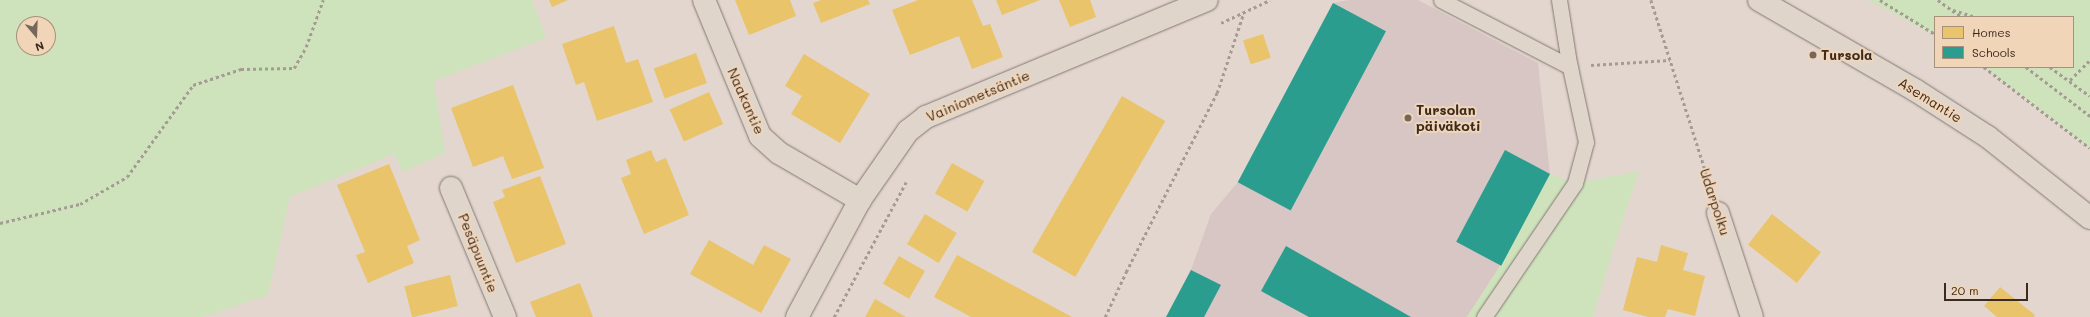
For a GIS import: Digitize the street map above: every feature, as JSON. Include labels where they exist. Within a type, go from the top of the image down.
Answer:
[{"type":"street","name":"Naakantie","points":[[704,0],[760,136],[779,153],[860,200]]},
{"type":"street","name":"Vainiometsäntie","points":[[797,317],[860,200],[908,131],[926,117],[1207,0]]},
{"type":"street","name":"Asemantie","points":[[1760,0],[1916,90],[1981,133],[2090,218]]},
{"type":"street","name":"Pesäpuuntie","points":[[451,188],[505,317]]},
{"type":"street","name":"Udarpolku","points":[[1718,212],[1752,317]]},
{"type":"lane","points":[[1441,0],[1570,67]]},
{"type":"lane","points":[[1484,317],[1575,183],[1586,142],[1556,1]]},
{"type":"path","points":[[0,223],[80,204],[126,177],[193,85],[240,69],[294,68],[306,47],[323,0]]},
{"type":"path","points":[[1214,26],[1243,14],[1270,0]]},
{"type":"path","name":"Udarpolku","points":[[1651,0],[1718,212]]},
{"type":"path","points":[[1880,0],[1934,33]]},
{"type":"path","points":[[1938,0],[1960,16]]},
{"type":"path","points":[[1951,9],[1973,16]]},
{"type":"path","points":[[1105,317],[1126,272],[1217,93],[1243,14]]},
{"type":"path","points":[[1570,67],[1670,60]]},
{"type":"path","points":[[2070,80],[2090,60]]},
{"type":"path","points":[[1985,68],[2090,148]]},
{"type":"path","points":[[2027,68],[2090,116]]},
{"type":"path","points":[[2052,68],[2090,96]]},
{"type":"path","points":[[834,317],[910,176]]},
{"type":"shaded area","name":"Tursolan päiväkoti","points":[[1349,0],[1418,0],[1538,63],[1550,174],[1500,266],[1467,317],[1166,317],[1191,270],[1211,214],[1238,182],[1333,3]]},
{"type":"green space","points":[[0,0],[532,0],[546,38],[434,81],[445,153],[403,172],[394,154],[290,197],[268,295],[203,317],[0,317]]},
{"type":"green space","points":[[1868,0],[2090,0],[2090,148],[1985,68],[2074,68],[2074,16],[1934,16],[1934,35]]},
{"type":"green space","points":[[1639,171],[1593,317],[1467,317],[1500,266],[1550,174],[1575,183]]},
{"type":"building: Homes","points":[[549,0],[568,0],[552,7]]},
{"type":"building: Homes","points":[[735,0],[790,0],[796,16],[749,35]]},
{"type":"building: Homes","points":[[821,0],[868,0],[870,4],[821,23],[813,3]]},
{"type":"building: Homes","points":[[918,0],[972,0],[983,26],[990,24],[1003,57],[972,69],[959,36],[910,55],[892,10]]},
{"type":"building: Homes","points":[[996,0],[1040,0],[1002,15]]},
{"type":"building: Homes","points":[[1059,0],[1090,0],[1096,17],[1070,27]]},
{"type":"building: Homes","points":[[614,26],[626,63],[638,59],[653,102],[597,121],[584,82],[576,85],[562,44]]},
{"type":"building: Homes","points":[[1263,34],[1271,58],[1251,64],[1243,40]]},
{"type":"building: Homes","points":[[696,53],[707,83],[665,98],[654,68]]},
{"type":"building: Homes","points":[[804,54],[870,94],[840,143],[791,114],[802,96],[785,86]]},
{"type":"building: Homes","points":[[513,85],[544,168],[512,179],[503,156],[473,167],[451,108]]},
{"type":"building: Homes","points":[[709,92],[723,124],[684,141],[670,109]]},
{"type":"building: Homes","points":[[1122,96],[1165,121],[1075,277],[1032,252]]},
{"type":"building: Homes","points":[[651,150],[656,162],[666,158],[689,215],[644,234],[621,178],[631,174],[626,160]]},
{"type":"building: Homes","points":[[952,163],[984,181],[967,212],[935,194]]},
{"type":"building: Homes","points":[[389,164],[420,240],[407,246],[414,263],[368,283],[356,255],[365,252],[337,185]]},
{"type":"building: Homes","points":[[540,176],[566,244],[516,263],[493,202],[505,197],[502,190]]},
{"type":"building: Homes","points":[[925,214],[957,233],[939,263],[907,244]]},
{"type":"building: Homes","points":[[1772,214],[1821,252],[1797,283],[1748,245]]},
{"type":"building: Homes","points":[[709,240],[753,265],[764,245],[791,259],[761,313],[690,274]]},
{"type":"building: Homes","points":[[1661,245],[1688,253],[1683,270],[1705,276],[1695,316],[1668,309],[1665,317],[1648,317],[1623,310],[1637,257],[1657,262]]},
{"type":"building: Homes","points":[[957,255],[1072,317],[971,317],[934,297]]},
{"type":"building: Homes","points":[[899,256],[925,271],[909,299],[883,284]]},
{"type":"building: Homes","points":[[450,275],[458,306],[412,317],[404,286]]},
{"type":"building: Homes","points":[[580,283],[593,317],[536,317],[530,302]]},
{"type":"building: Homes","points":[[2000,287],[2035,315],[2034,317],[1997,317],[1984,306]]},
{"type":"building: Homes","points":[[875,299],[906,317],[865,317]]},
{"type":"building: Schools","points":[[1333,3],[1386,31],[1291,210],[1238,182]]},
{"type":"building: Schools","points":[[1505,150],[1550,174],[1501,266],[1456,242]]},
{"type":"building: Schools","points":[[1286,246],[1411,317],[1309,317],[1261,291]]},
{"type":"building: Schools","points":[[1191,270],[1221,285],[1204,317],[1166,317]]},
{"type":"place","name":"Tursola","points":[[1813,55]]},
{"type":"place","name":"Tursolan päiväkoti","points":[[1408,118]]}]
